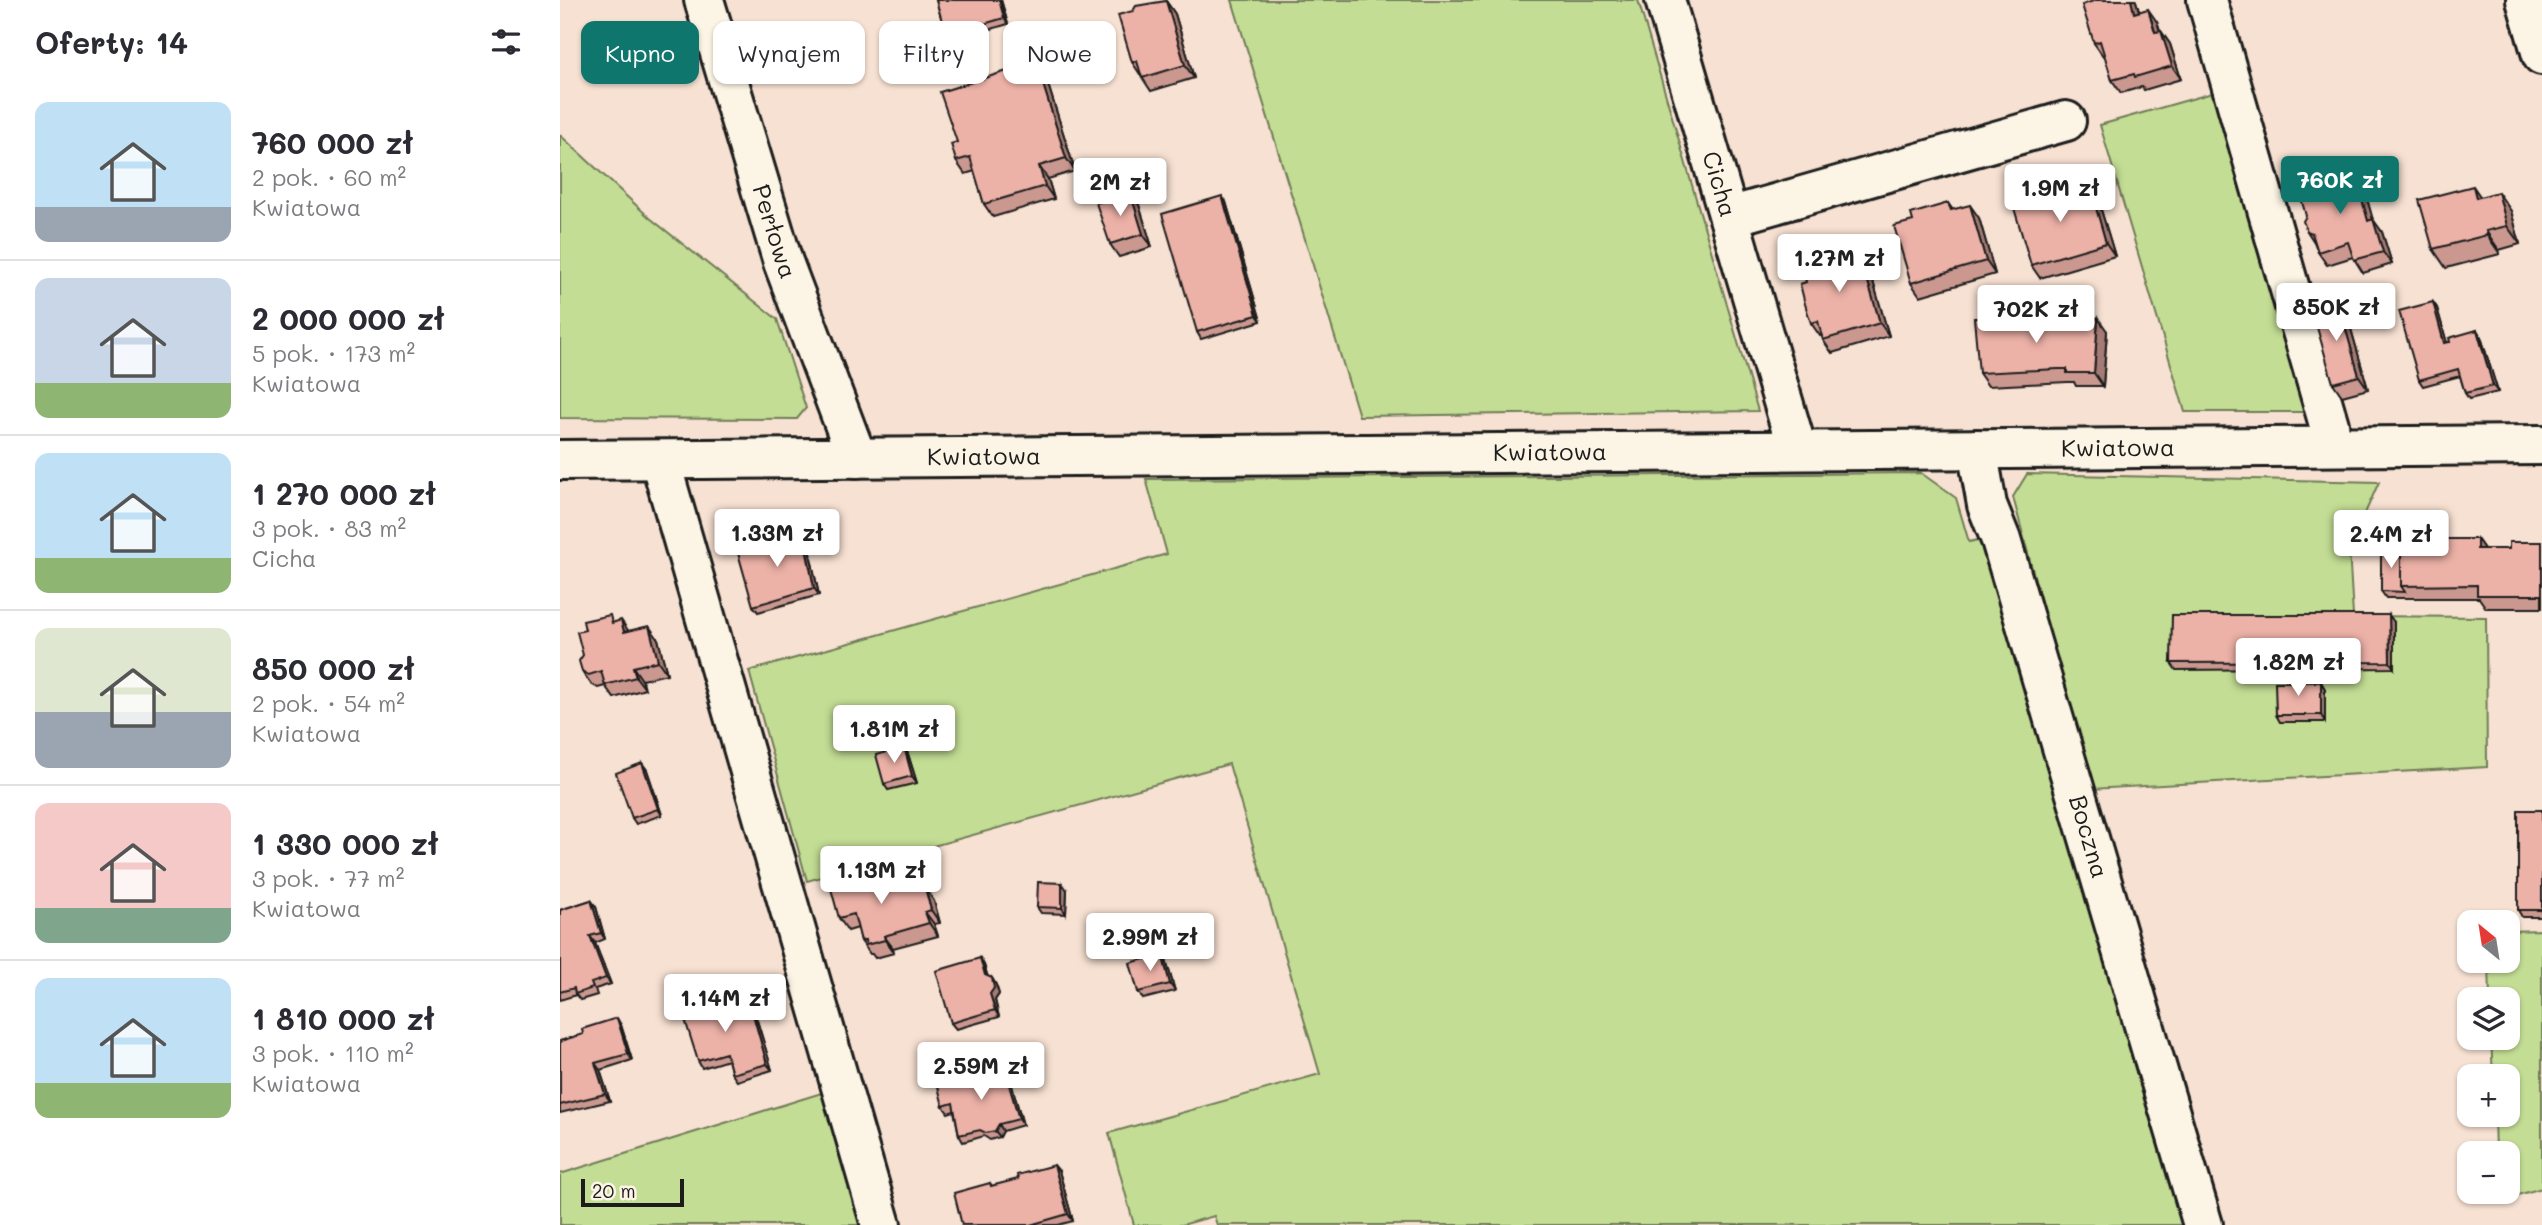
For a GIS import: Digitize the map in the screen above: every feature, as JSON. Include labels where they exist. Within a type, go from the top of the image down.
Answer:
[{"type":"street","name":"Perłowa","points":[[704,0],[783,262],[857,458]]},
{"type":"street","name":"Cicha","points":[[1665,0],[1797,449]]},
{"type":"street","points":[[2207,0],[2329,425],[2332,446]]},
{"type":"street","points":[[2525,0],[2542,55]]},
{"type":"street","points":[[1729,217],[2066,121]]},
{"type":"street","name":"Kwiatowa","points":[[560,460],[2542,445]]},
{"type":"street","name":"Boczna","points":[[1977,449],[1987,505],[2005,553],[2203,1225]]},
{"type":"street","points":[[660,460],[881,1225]]},
{"type":"green space","points":[[1232,0],[1638,0],[1758,411],[1359,416]]},
{"type":"green space","points":[[2216,92],[2309,412],[2185,412],[2100,125]]},
{"type":"green space","points":[[560,135],[650,218],[777,319],[806,408],[797,419],[560,418]]},
{"type":"green space","points":[[1921,473],[1956,498],[1969,542],[1987,538],[2193,1225],[1217,1225],[1214,1216],[1182,1225],[1134,1225],[1109,1133],[1320,1074],[1229,764],[807,881],[749,671],[1167,554],[1146,479]]},
{"type":"green space","points":[[2027,474],[2379,482],[2349,549],[2353,616],[2486,617],[2487,767],[2091,789],[2013,497]]},
{"type":"green space","points":[[2542,930],[2542,1188],[2520,1194],[2520,1141],[2495,1141],[2494,1127],[2520,1127],[2520,1064],[2492,1064],[2492,1050],[2520,1050],[2520,987],[2490,987],[2489,973],[2520,973],[2520,931]]},
{"type":"green space","points":[[828,1091],[867,1225],[560,1225],[560,1174]]},
{"type":"building","points":[[936,0],[999,0],[1004,18],[989,22],[942,21]]},
{"type":"building","points":[[2096,0],[2131,0],[2134,13],[2148,9],[2155,32],[2161,31],[2172,66],[2135,77],[2134,74],[2112,80],[2100,41],[2094,43],[2082,5]]},
{"type":"building","points":[[1166,1],[1185,65],[1142,78],[1137,61],[1132,62],[1118,15],[1133,11],[1136,6]]},
{"type":"building","points":[[1003,72],[1003,84],[1043,84],[1066,158],[1039,166],[1045,186],[984,204],[970,157],[956,161],[951,144],[957,142],[940,92],[966,84],[989,84],[989,77]]},
{"type":"building","points":[[2338,170],[2355,175],[2368,221],[2373,219],[2383,252],[2354,260],[2348,242],[2318,252],[2312,233],[2307,231],[2303,221],[2306,216],[2299,191],[2320,186],[2326,173]]},
{"type":"building","points":[[2068,185],[2070,192],[2090,187],[2106,243],[2031,265],[2014,208],[2033,203],[2031,196]]},
{"type":"building","points":[[2473,186],[2476,198],[2498,192],[2507,226],[2486,231],[2487,235],[2433,249],[2419,200]]},
{"type":"building","points":[[1130,192],[1143,234],[1110,244],[1096,203]]},
{"type":"building","points":[[1222,196],[1257,315],[1197,332],[1162,214]]},
{"type":"building","points":[[1948,203],[1951,210],[1970,205],[1986,261],[1911,283],[1894,226],[1913,221],[1911,214]]},
{"type":"building","points":[[1858,248],[1880,323],[1823,340],[1818,321],[1811,323],[1805,304],[1800,284],[1806,282],[1802,264]]},
{"type":"building","points":[[2338,302],[2359,376],[2333,383],[2312,310]]},
{"type":"building","points":[[2433,302],[2444,343],[2450,342],[2449,338],[2477,330],[2493,386],[2465,393],[2458,369],[2419,380],[2399,311]]},
{"type":"building","points":[[1974,318],[2017,318],[2017,322],[2098,318],[2094,373],[2067,373],[2067,369],[2058,369],[1979,373]]},
{"type":"building","points":[[802,528],[814,588],[753,606],[738,553],[774,540],[785,540],[783,534]]},
{"type":"building","points":[[2401,532],[2444,532],[2444,539],[2477,539],[2477,549],[2509,549],[2509,542],[2542,542],[2542,595],[2477,595],[2477,585],[2401,586]]},
{"type":"building","points":[[2381,548],[2401,548],[2401,586],[2405,592],[2381,591]]},
{"type":"building","points":[[610,615],[612,623],[621,620],[624,632],[649,626],[658,661],[633,667],[636,677],[605,685],[601,671],[589,675],[582,671],[579,661],[583,655],[577,632],[585,630],[583,621]]},
{"type":"building","points":[[2172,615],[2389,615],[2390,662],[2171,663]]},
{"type":"building","points":[[2275,682],[2321,682],[2321,715],[2276,715]]},
{"type":"building","points":[[904,747],[912,776],[884,784],[876,755]]},
{"type":"building","points":[[642,763],[658,809],[632,818],[616,773]]},
{"type":"building","points":[[2518,810],[2542,810],[2542,910],[2518,910]]},
{"type":"building","points":[[870,874],[874,887],[916,878],[919,889],[925,888],[931,910],[925,912],[929,923],[884,936],[885,940],[866,945],[865,940],[861,941],[854,914],[839,918],[830,885]]},
{"type":"building","points":[[1038,882],[1062,883],[1062,908],[1037,907]]},
{"type":"building","points":[[591,900],[601,933],[590,936],[606,978],[591,983],[593,988],[575,994],[574,988],[560,992],[560,910]]},
{"type":"building","points":[[1162,954],[1170,984],[1138,992],[1130,963]]},
{"type":"building","points":[[980,958],[985,975],[992,978],[994,988],[990,994],[995,1010],[951,1023],[936,971]]},
{"type":"building","points":[[735,994],[742,1014],[752,1011],[767,1064],[732,1074],[726,1053],[698,1061],[682,1010]]},
{"type":"building","points":[[617,1018],[628,1054],[595,1063],[605,1094],[560,1105],[560,1041],[583,1034],[582,1029]]},
{"type":"building","points":[[1004,1068],[1019,1119],[999,1124],[995,1131],[986,1133],[980,1130],[959,1135],[953,1103],[943,1106],[938,1087]]},
{"type":"building","points":[[1054,1165],[1068,1214],[1030,1225],[962,1225],[954,1193],[1018,1179],[1017,1175]]}]
